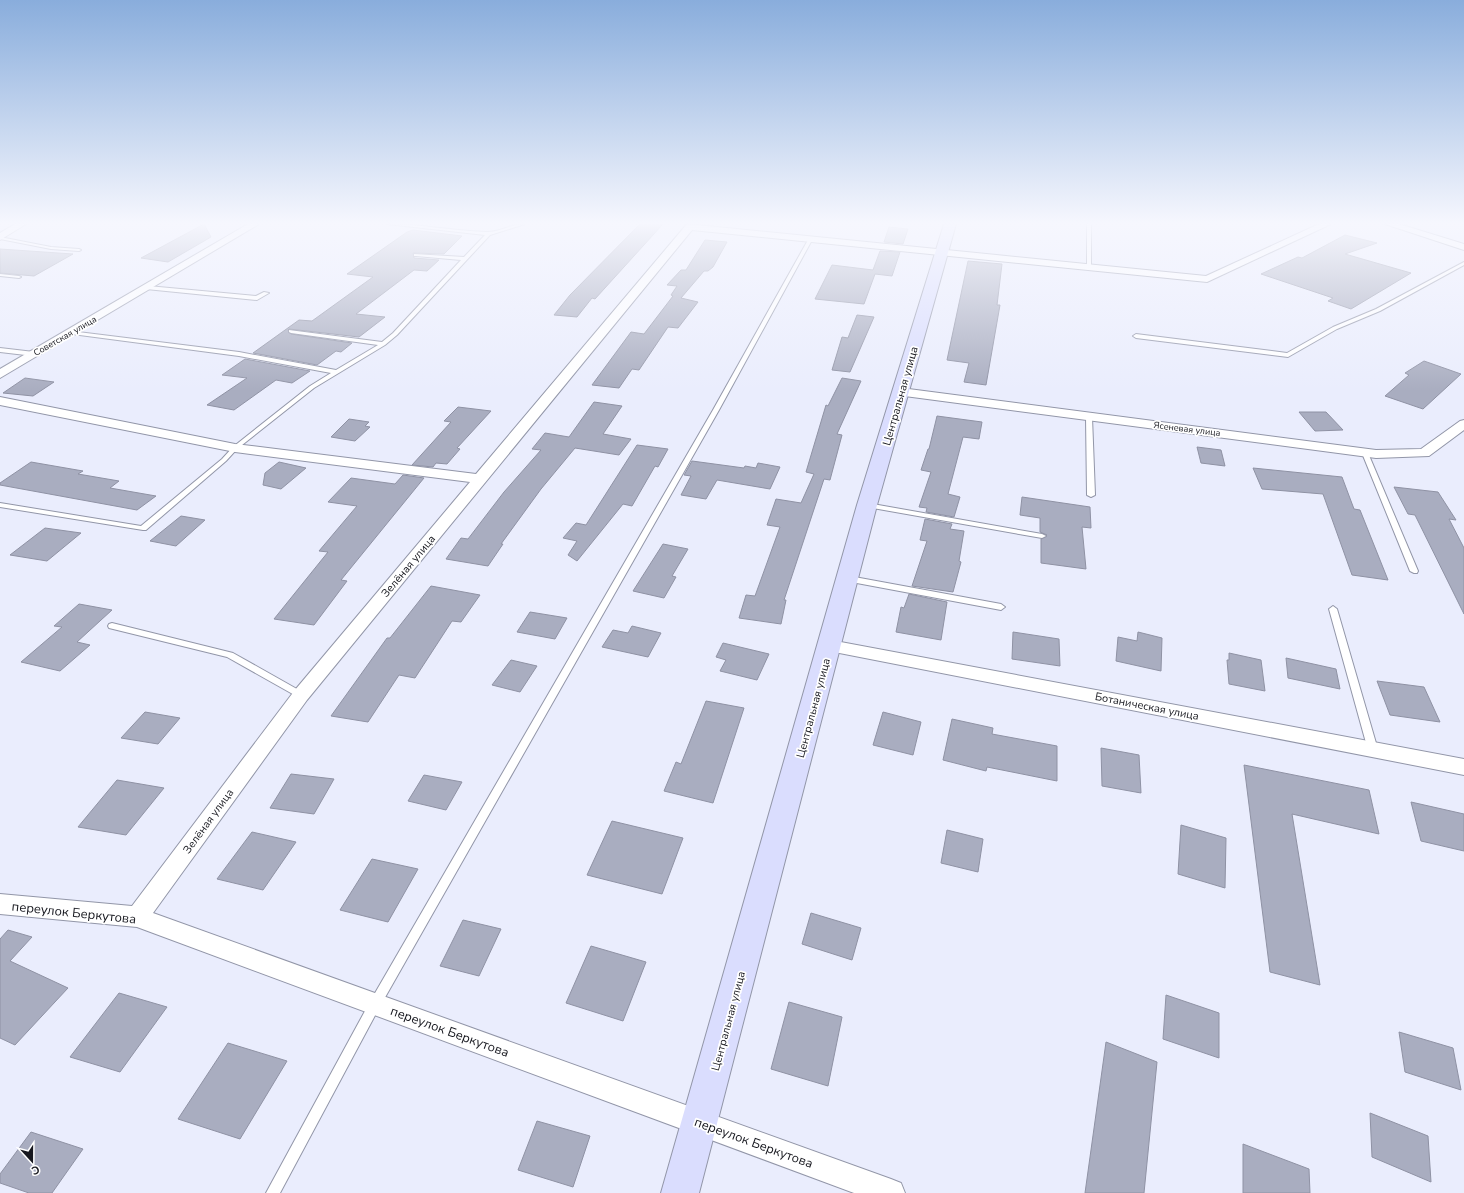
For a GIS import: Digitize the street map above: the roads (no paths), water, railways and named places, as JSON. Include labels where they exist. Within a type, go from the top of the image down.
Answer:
[{"type":"street","name":"Советская улица","points":[[0,374],[162,280]]},
{"type":"street","name":"Зелёная улица","points":[[137,917],[302,694],[646,280]]},
{"type":"street","name":"Центральная улица","points":[[680,1193],[701,1122],[868,505],[933,280]]},
{"type":"street","name":"Ясеневая улица","points":[[901,392],[1365,453],[1424,453],[1464,424]]},
{"type":"street","points":[[0,401],[235,448],[480,479]]},
{"type":"street","name":"Ботаническая улица","points":[[830,646],[1464,767]]},
{"type":"street","name":"переулок Беркутова","points":[[0,904],[137,917],[701,1122],[891,1193]]},
{"type":"lane","points":[[0,505],[143,528],[224,460],[235,448],[312,386],[383,344],[395,334],[446,280]]},
{"type":"lane","points":[[273,1193],[375,1004],[716,410],[788,280]]},
{"type":"lane","points":[[1136,336],[1288,355],[1335,328],[1378,310],[1432,280]]},
{"type":"lane","points":[[148,288],[257,298],[266,293]]},
{"type":"lane","points":[[291,331],[383,344]]},
{"type":"lane","points":[[72,332],[239,354],[337,372]]},
{"type":"lane","points":[[0,350],[34,354]]},
{"type":"lane","points":[[1089,417],[1091,495]]},
{"type":"lane","points":[[1365,453],[1414,571]]},
{"type":"lane","points":[[868,505],[1042,536]]},
{"type":"lane","points":[[849,579],[1001,607]]},
{"type":"lane","points":[[1333,609],[1373,750]]},
{"type":"lane","points":[[112,626],[230,655],[302,694]]}]
